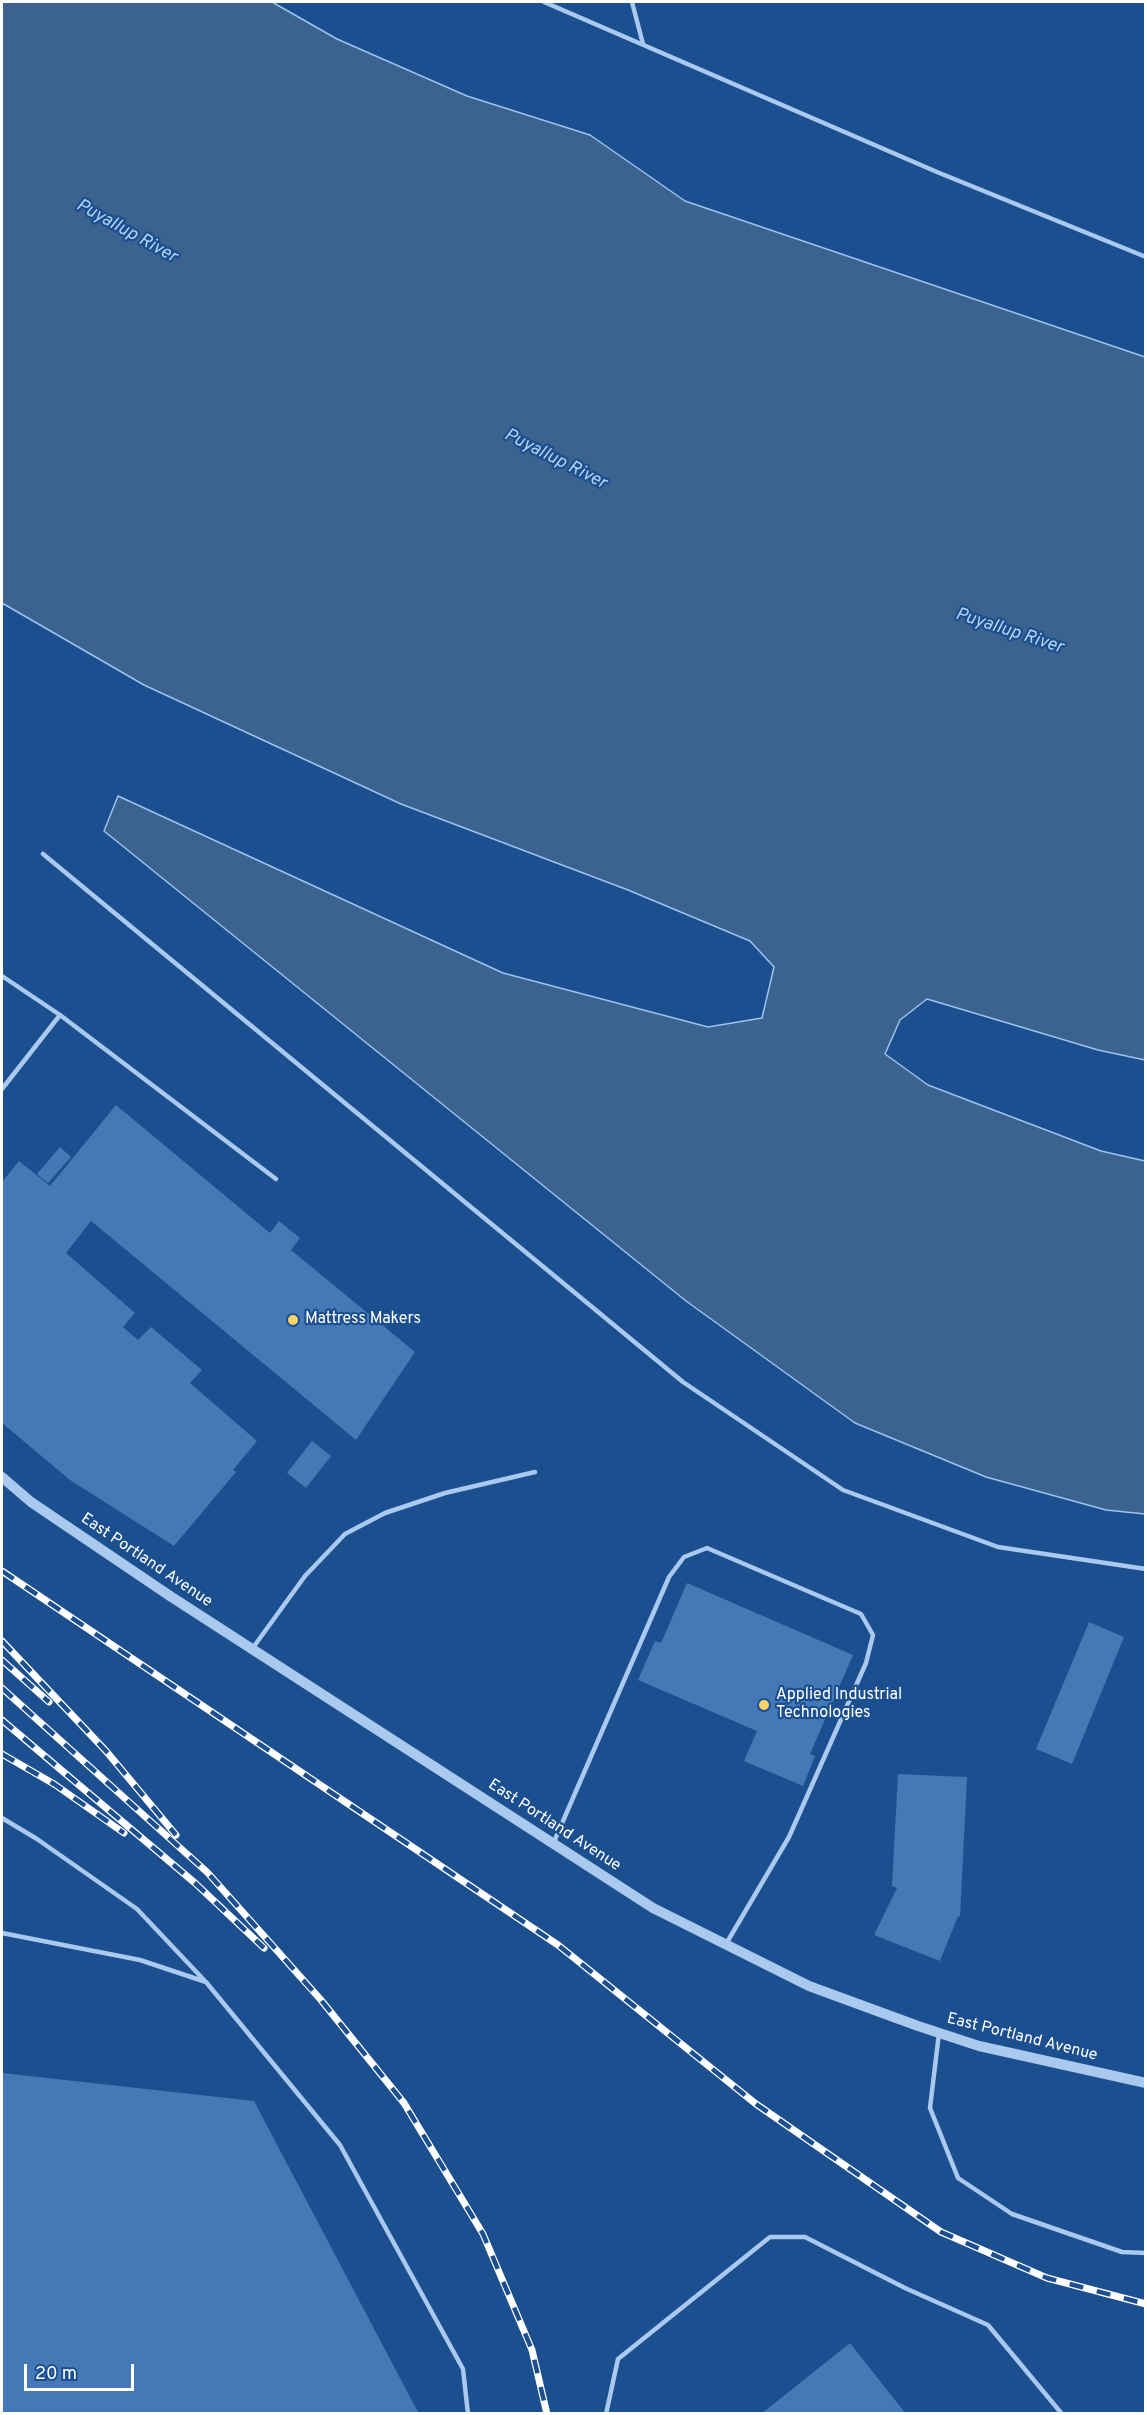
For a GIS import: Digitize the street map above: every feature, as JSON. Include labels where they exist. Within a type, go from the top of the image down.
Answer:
[{"type":"street","name":"East Portland Avenue","points":[[2,1477],[31,1502],[252,1649],[653,1908],[809,1986],[939,2033],[979,2046],[1146,2083]]},
{"type":"lane","points":[[544,2],[937,172],[1146,256]]},
{"type":"lane","points":[[632,2],[643,44]]},
{"type":"lane","points":[[43,854],[683,1382],[843,1490],[998,1547],[1146,1569]]},
{"type":"lane","points":[[2,976],[60,1015],[276,1179]]},
{"type":"lane","points":[[2,1089],[60,1015]]},
{"type":"lane","points":[[252,1649],[305,1576],[345,1534],[385,1513],[445,1494],[535,1472]]},
{"type":"lane","points":[[553,1844],[669,1576],[684,1557],[707,1548],[861,1614],[873,1635],[867,1663],[789,1837],[726,1944]]},
{"type":"lane","points":[[2,1818],[37,1839],[137,1909],[206,1982],[340,2145],[464,2369],[468,2414]]},
{"type":"lane","points":[[2,1933],[140,1960],[206,1982]]},
{"type":"lane","points":[[939,2033],[930,2108],[958,2178],[1012,2214],[1122,2252],[1146,2253]]},
{"type":"lane","points":[[606,2414],[618,2359],[770,2237],[806,2237],[905,2288],[988,2325],[1062,2414]]},
{"type":"water","name":"Puyallup River","points":[[2,2],[272,2],[337,39],[467,96],[590,135],[685,201],[1145,357],[1145,1060],[1098,1050],[927,999],[900,1020],[885,1054],[928,1085],[1101,1151],[1145,1161],[1145,1514],[1106,1510],[986,1477],[855,1423],[686,1301],[104,831],[118,796],[503,973],[708,1027],[762,1018],[774,967],[750,941],[628,890],[401,804],[144,685],[2,603]]},
{"type":"building","name":"Mattress Makers","points":[[116,1105],[270,1233],[279,1221],[300,1238],[291,1250],[415,1352],[356,1440],[91,1221],[66,1253],[135,1313],[123,1327],[138,1340],[151,1327],[202,1370],[190,1383],[257,1441],[233,1470],[236,1472],[174,1546],[70,1480],[2,1423],[2,1182],[19,1161],[50,1186]]},
{"type":"building","points":[[60,1147],[71,1157],[48,1183],[37,1174]]},
{"type":"building","points":[[312,1441],[331,1456],[306,1488],[287,1473]]},
{"type":"building","name":"Applied Industrial Technologies","points":[[687,1583],[853,1655],[810,1754],[815,1756],[803,1786],[744,1761],[757,1731],[638,1680],[655,1641],[661,1643]]},
{"type":"building","points":[[1089,1622],[1124,1637],[1072,1764],[1036,1749]]},
{"type":"building","points":[[898,1774],[967,1777],[960,1917],[958,1916],[940,1961],[874,1935],[897,1888],[892,1886]]},
{"type":"building","points":[[2,2073],[254,2101],[419,2414],[2,2414]]},
{"type":"building","points":[[850,2343],[906,2414],[761,2414]]},
{"type":"railway","points":[[2,1571],[558,1945],[756,2104],[941,2232],[1047,2278],[1146,2304]]},
{"type":"railway","points":[[2,1641],[106,1751],[176,1835]]},
{"type":"railway","points":[[2,1660],[49,1702]]},
{"type":"railway","points":[[2,1688],[207,1872],[321,2000],[404,2103],[483,2234],[532,2350],[547,2414]]},
{"type":"railway","points":[[2,1720],[195,1883],[264,1948]]},
{"type":"railway","points":[[2,1754],[54,1784],[124,1833]]},
{"type":"place","name":"Mattress Makers","points":[[293,1320]]},
{"type":"place","name":"Applied Industrial Technologies","points":[[764,1705]]}]
